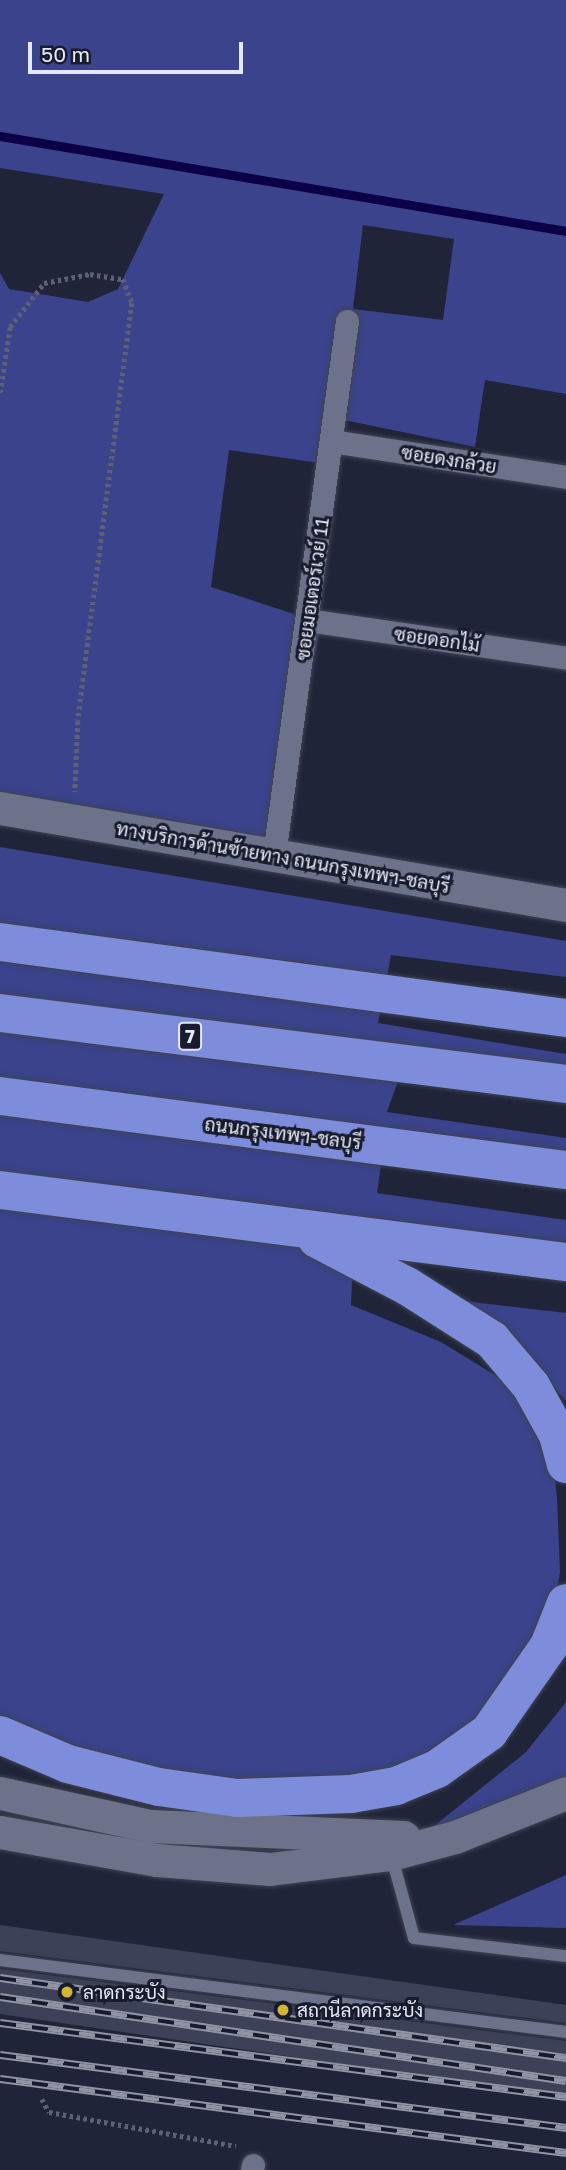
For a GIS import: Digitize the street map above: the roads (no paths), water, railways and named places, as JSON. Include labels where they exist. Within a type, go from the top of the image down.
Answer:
[{"type":"highway","points":[[0,942],[566,1018]]},
{"type":"highway","name":"7","points":[[0,1013],[566,1084]]},
{"type":"highway","name":"ถนนกรุงเทพฯ-ชลบุรี","points":[[0,1096],[566,1170]]},
{"type":"highway","points":[[0,1190],[566,1262]]},
{"type":"highway","points":[[294,1229],[407,1286],[492,1340],[531,1387],[558,1435],[566,1464]]},
{"type":"highway","points":[[0,1735],[68,1764],[159,1787],[237,1798],[351,1794],[396,1786],[437,1769],[489,1732],[549,1646],[566,1603]]},
{"type":"main road","name":"ทางบริการด้านซ้ายทาง ถนนกรุงเทพฯ-ชลบุรี","points":[[0,808],[566,905]]},
{"type":"main road","points":[[0,1793],[150,1826],[305,1835],[455,1837]]},
{"type":"main road","points":[[0,1832],[215,1867],[295,1867],[391,1854],[455,1837],[566,1793]]},
{"type":"street","name":"ซอยมอเตอร์เวย์ 11","points":[[274,855],[347,321]]},
{"type":"street","name":"ซอยดงกล้วย","points":[[332,441],[566,477]]},
{"type":"street","name":"ซอยดอกไม้","points":[[307,620],[566,658]]},
{"type":"lane","points":[[391,1854],[414,1938],[566,1956]]},
{"type":"lane","points":[[0,1959],[566,2032]]},
{"type":"waterway","points":[[0,136],[566,231]]},
{"type":"railway","points":[[0,1978],[566,2058]]},
{"type":"railway","points":[[0,1997],[566,2081]]},
{"type":"railway","points":[[0,2023],[566,2097]]},
{"type":"railway","points":[[0,2055],[566,2128]]},
{"type":"railway","points":[[0,2079],[566,2153]]},
{"type":"place","name":"ลาดกระบัง","points":[[67,1992]]},
{"type":"place","name":"สถานีลาดกระบัง","points":[[283,2010]]}]
